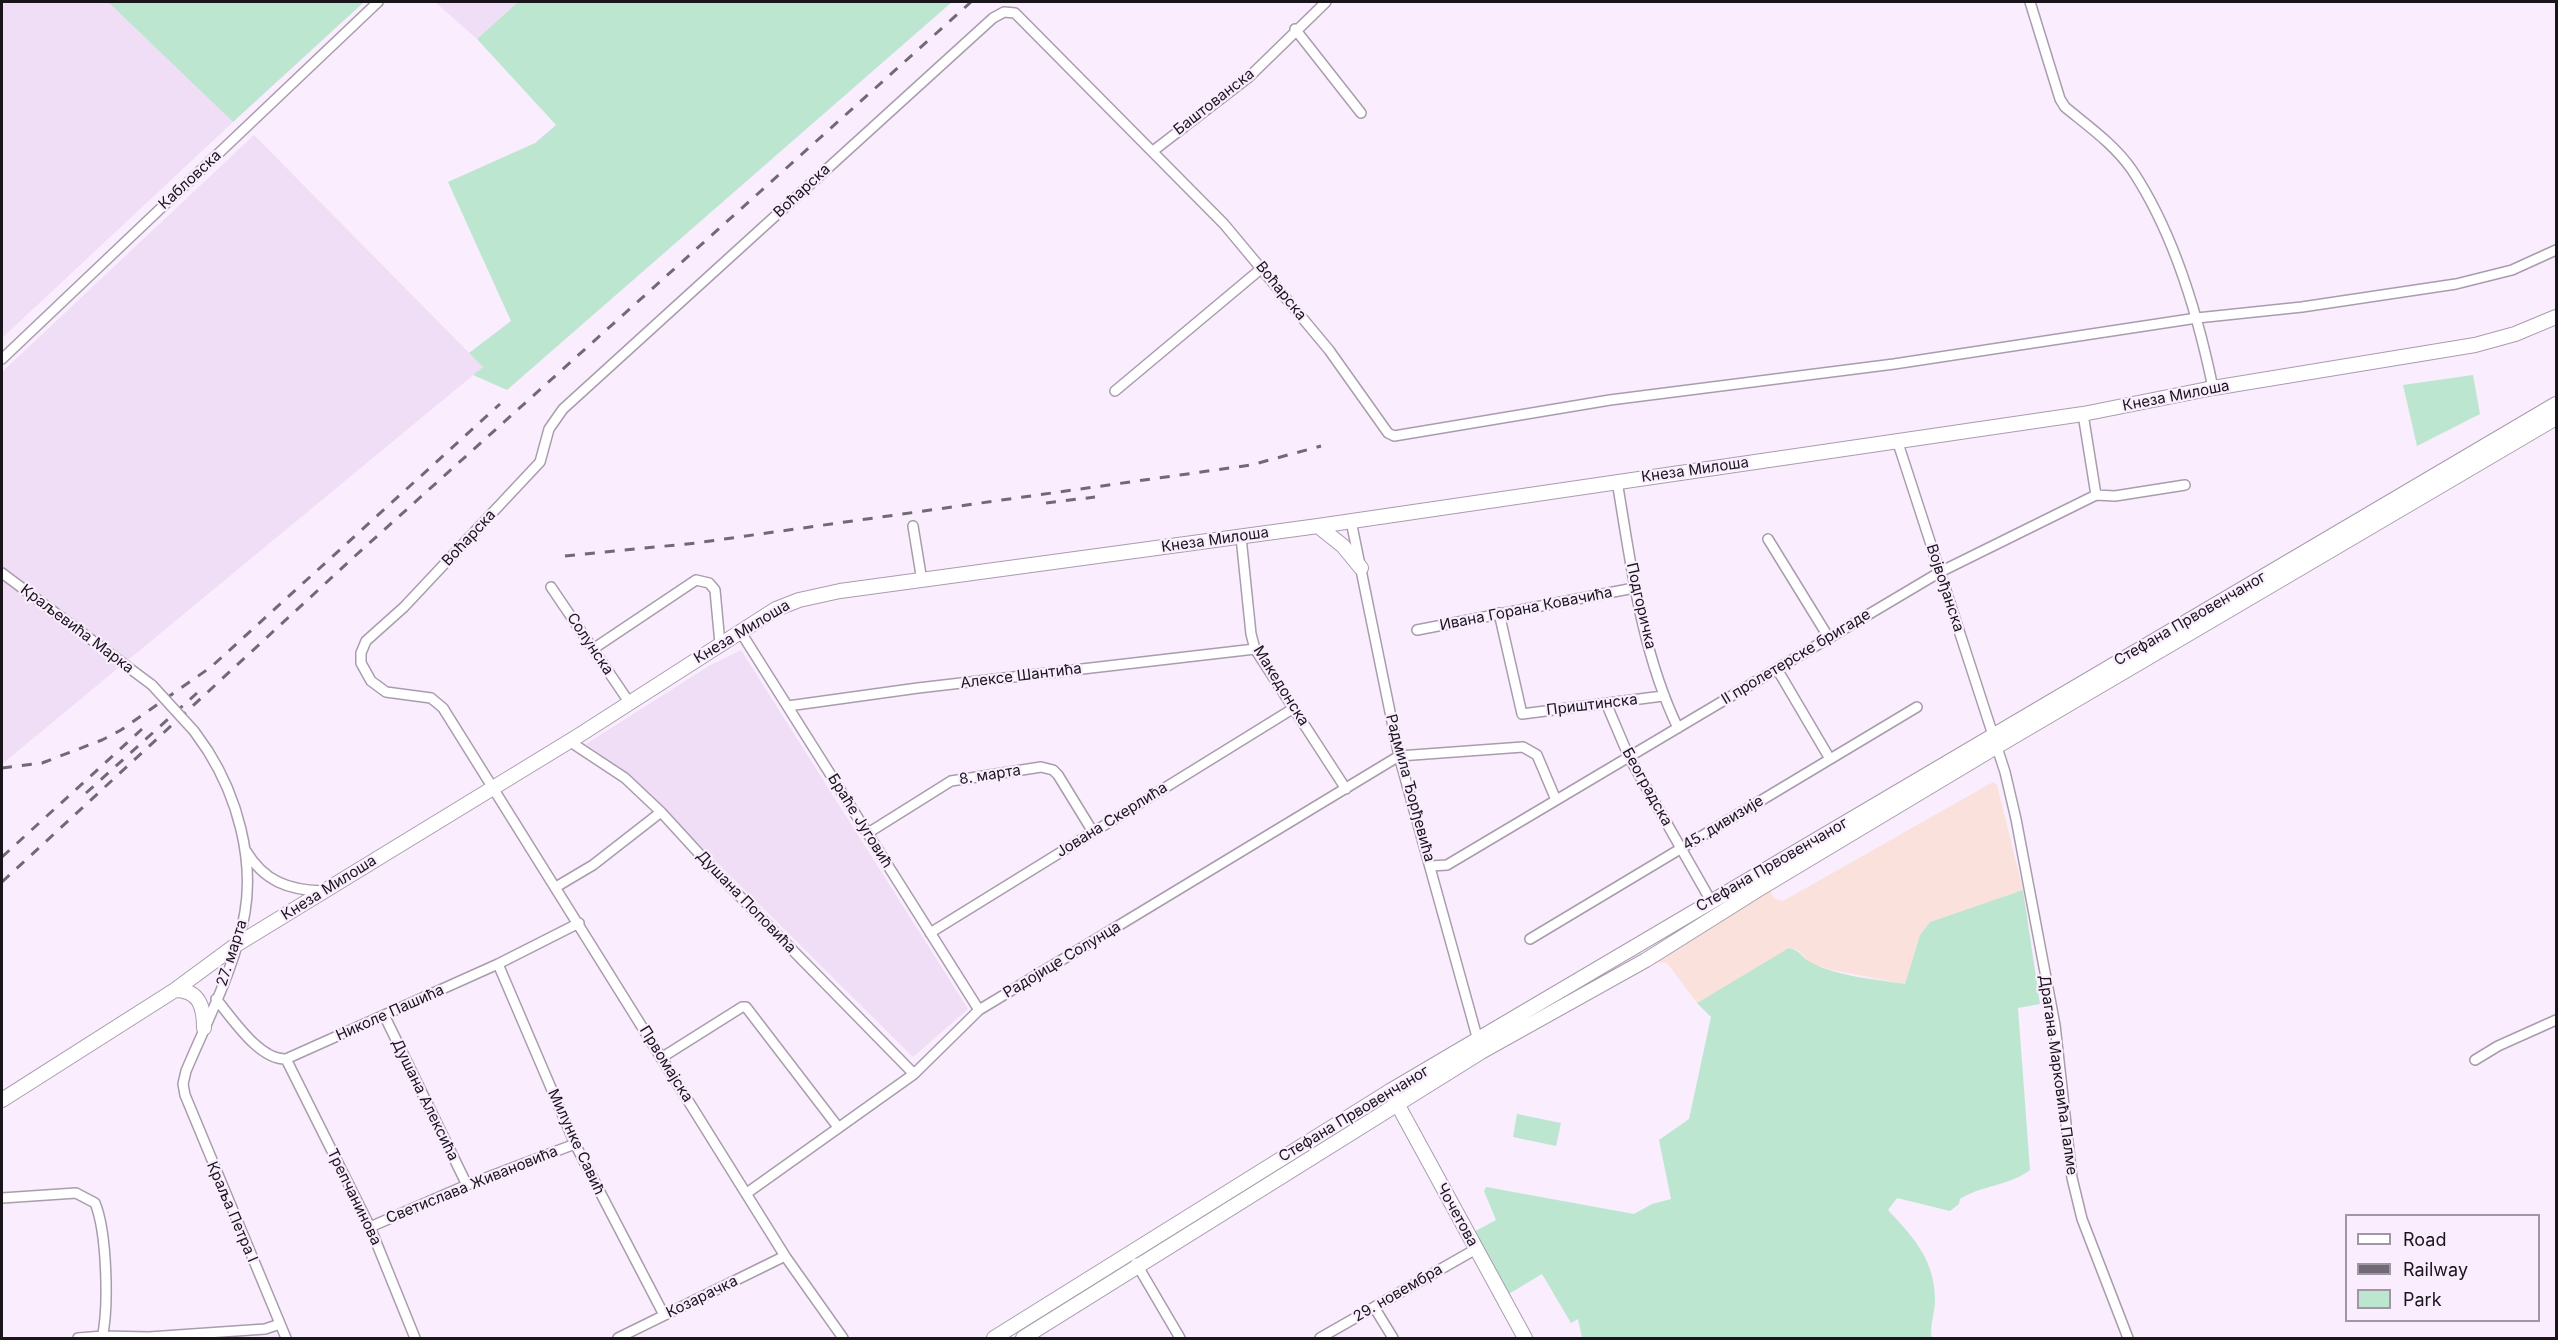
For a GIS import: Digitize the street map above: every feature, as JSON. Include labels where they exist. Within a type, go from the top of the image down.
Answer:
[{"type":"street","name":"Кабловска","points":[[2,359],[378,2]]},
{"type":"street","name":"Баштованска","points":[[1153,151],[1249,77],[1295,29],[1326,2]]},
{"type":"street","points":[[2030,2],[2060,99],[2065,107],[2121,156],[2132,170],[2164,233],[2197,318],[2214,388]]},
{"type":"street","name":"Воћарска","points":[[494,787],[443,708],[431,698],[386,692],[371,681],[361,663],[361,653],[366,641],[404,607],[540,462],[549,429],[562,408],[662,320],[897,103],[993,18],[1004,12],[1015,14],[1224,224],[1329,350],[1388,433],[1394,436],[1610,400],[1894,364],[2197,318]]},
{"type":"street","points":[[1295,29],[1361,112]]},
{"type":"street","points":[[2197,318],[2302,307],[2456,284],[2512,270],[2556,250]]},
{"type":"street","points":[[1115,391],[1262,268]]},
{"type":"street","name":"Кнеза Милоша","points":[[2,1100],[175,990],[236,945],[569,741],[776,609],[800,600],[840,591],[1241,537],[2083,414],[2214,388],[2475,345],[2515,334],[2556,317]]},
{"type":"street","name":"Стефана Првовенчаног","points":[[994,1338],[1390,1091],[1646,960],[1756,883],[2556,404]]},
{"type":"street","points":[[2083,414],[2096,495],[2115,496],[2186,485]]},
{"type":"street","name":"Стефана Првовенчаног","points":[[1994,741],[2556,418]]},
{"type":"street","name":"Војвођанска","points":[[1898,440],[1994,741]]},
{"type":"street","name":"Подгоричка","points":[[1617,481],[1634,588],[1663,696],[1678,728]]},
{"type":"street","name":"II пролетерске бригаде","points":[[1431,866],[1447,866],[1940,572],[2096,495]]},
{"type":"street","name":"Радмила Ђорђевића","points":[[1351,520],[1399,756],[1479,1046]]},
{"type":"street","points":[[913,526],[922,581]]},
{"type":"street","points":[[1318,526],[1343,546],[1361,568]]},
{"type":"street","name":"Македонска","points":[[1241,537],[1251,634],[1255,649],[1346,789]]},
{"type":"street","points":[[1768,539],[1829,638]]},
{"type":"street","name":"Краљевића Марка","points":[[2,573],[152,685],[194,731],[208,751]]},
{"type":"street","points":[[593,649],[696,579],[709,583],[715,590],[720,644]]},
{"type":"street","name":"Солунска","points":[[551,587],[629,702]]},
{"type":"street","name":"Ивана Горана Ковачића","points":[[1417,630],[1634,588]]},
{"type":"street","name":"Приштинска","points":[[1499,614],[1522,714],[1663,696]]},
{"type":"street","name":"Браће Југовић","points":[[740,632],[979,1010]]},
{"type":"street","name":"Алексе Шантића","points":[[788,706],[918,688],[1255,649]]},
{"type":"street","points":[[1778,669],[1830,759]]},
{"type":"street","name":"Београдска","points":[[1606,703],[1629,757],[1711,901]]},
{"type":"street","name":"45. дивизије","points":[[1530,939],[1917,707]]},
{"type":"street","name":"Јована Скерлића","points":[[930,933],[1294,708]]},
{"type":"street","name":"Душана Поповића","points":[[569,741],[625,778],[661,812],[715,871],[914,1074]]},
{"type":"street","name":"Драгана Марковића Палме","points":[[1994,741],[2016,819],[2055,1025],[2072,1178],[2082,1219],[2128,1338]]},
{"type":"street","points":[[1399,756],[1523,747],[1537,755],[1556,800]]},
{"type":"street","name":"27. марта","points":[[183,1084],[186,1071],[236,945],[245,910],[245,849],[228,789],[208,751]]},
{"type":"street","name":"Радојице Солунца","points":[[747,1194],[914,1074],[979,1010],[1399,756]]},
{"type":"street","name":"8. марта","points":[[868,833],[951,781],[1041,767],[1053,770],[1058,775],[1093,832]]},
{"type":"street","name":"Првомајска","points":[[494,787],[785,1256],[843,1338]]},
{"type":"street","points":[[556,887],[592,866],[632,837],[661,812]]},
{"type":"street","points":[[245,849],[260,869],[277,883],[296,889],[323,891]]},
{"type":"street","name":"Стефана Првовенчаног","points":[[1023,1338],[1397,1104],[1479,1046],[1711,901],[1756,883]]},
{"type":"street","name":"Николе Пашића","points":[[286,1059],[498,964],[579,923]]},
{"type":"street","name":"Милунке Савић","points":[[498,964],[575,1144],[664,1316]]},
{"type":"street","points":[[175,990],[190,993],[199,1000],[203,1011],[204,1028]]},
{"type":"street","points":[[216,999],[259,1048],[269,1056],[286,1059]]},
{"type":"street","points":[[661,1058],[742,1007],[746,1007],[838,1127]]},
{"type":"street","name":"Душана Алексића","points":[[384,1015],[467,1185]]},
{"type":"street","points":[[2475,1060],[2498,1046],[2556,1020]]},
{"type":"street","name":"Трепчанинова","points":[[286,1059],[370,1227],[415,1338]]},
{"type":"street","name":"Краља Петра I","points":[[183,1084],[201,1136],[286,1338]]},
{"type":"street","name":"Чочетова","points":[[1390,1091],[1525,1338]]},
{"type":"street","name":"Светислава Живановића","points":[[370,1227],[467,1185],[575,1144]]},
{"type":"street","points":[[2,1198],[76,1193],[95,1203],[101,1225],[106,1292],[102,1337]]},
{"type":"street","name":"29. новембра","points":[[1320,1338],[1476,1249]]},
{"type":"street","points":[[1129,1252],[1180,1338]]},
{"type":"street","name":"Козарачка","points":[[618,1338],[785,1256]]},
{"type":"street","points":[[1374,1306],[1393,1338]]},
{"type":"street","points":[[78,1338],[149,1337],[265,1329],[280,1323]]},
{"type":"shaded area","points":[[2,2],[108,2],[233,122],[2,338]]},
{"type":"shaded area","points":[[435,2],[518,2],[477,39]]},
{"type":"shaded area","points":[[254,135],[483,367],[2,764],[2,372]]},
{"type":"shaded area","points":[[741,650],[968,1009],[913,1057],[632,778],[586,744],[709,666]]},
{"type":"shaded area","points":[[1993,782],[1997,785],[2023,890],[1930,922],[1920,935],[1905,984],[1832,970],[1810,963],[1798,950],[1790,948],[1697,1003],[1667,963],[1649,962],[1770,891],[1775,899],[1783,901]]},
{"type":"green space","points":[[108,2],[364,2],[233,122]]},
{"type":"green space","points":[[518,2],[952,2],[507,390],[473,375],[483,367],[469,353],[511,321],[448,182],[535,143],[556,125],[477,39]]},
{"type":"green space","points":[[2473,375],[2480,414],[2417,446],[2403,385]]},
{"type":"green space","points":[[2023,890],[2040,1004],[2018,1008],[2030,1170],[2013,1179],[1968,1194],[1960,1199],[1959,1204],[1950,1211],[1897,1198],[1888,1210],[1914,1240],[1931,1273],[1935,1301],[1932,1338],[1582,1338],[1578,1319],[1571,1323],[1542,1274],[1507,1295],[1472,1233],[1496,1220],[1484,1191],[1486,1187],[1634,1214],[1652,1204],[1671,1199],[1659,1140],[1689,1119],[1711,1017],[1697,1003],[1789,948],[1823,968],[1858,977],[1905,984],[1920,935],[1930,922]]},
{"type":"green space","points":[[1517,1114],[1561,1123],[1556,1146],[1513,1137]]},
{"type":"railway","points":[[2,882],[355,556],[971,2]]},
{"type":"railway","points":[[2,768],[42,763],[102,740],[121,730],[211,667],[500,404]]},
{"type":"railway","points":[[565,556],[696,543],[1251,465],[1321,446]]},
{"type":"railway","points":[[1046,503],[1095,497]]},
{"type":"railway","points":[[86,793],[197,693]]},
{"type":"railway","points":[[2,857],[142,729]]}]
